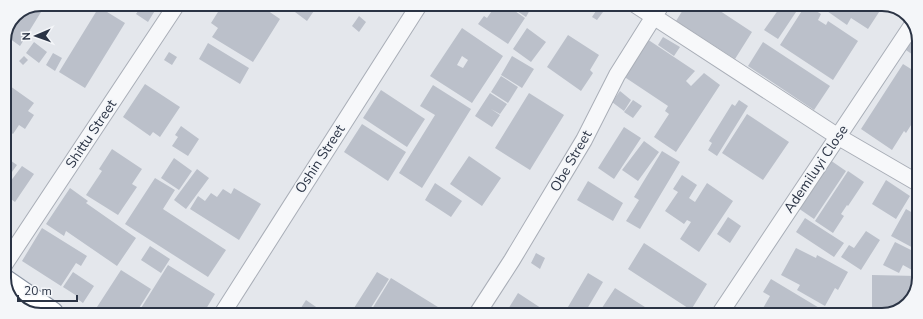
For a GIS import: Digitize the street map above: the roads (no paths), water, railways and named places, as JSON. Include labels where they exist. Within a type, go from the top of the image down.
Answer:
[{"type":"highway","points":[[12,286],[45,308]]},
{"type":"street","name":"Shittu Street","points":[[11,253],[172,11]]},
{"type":"street","name":"Oshin Street","points":[[226,308],[415,11]]},
{"type":"street","points":[[658,11],[837,136],[912,180]]},
{"type":"street","name":"Obe Street","points":[[481,308],[512,260],[584,140],[617,75],[658,11]]},
{"type":"street","name":"Ademiluyi Close","points":[[724,308],[910,29]]}]
